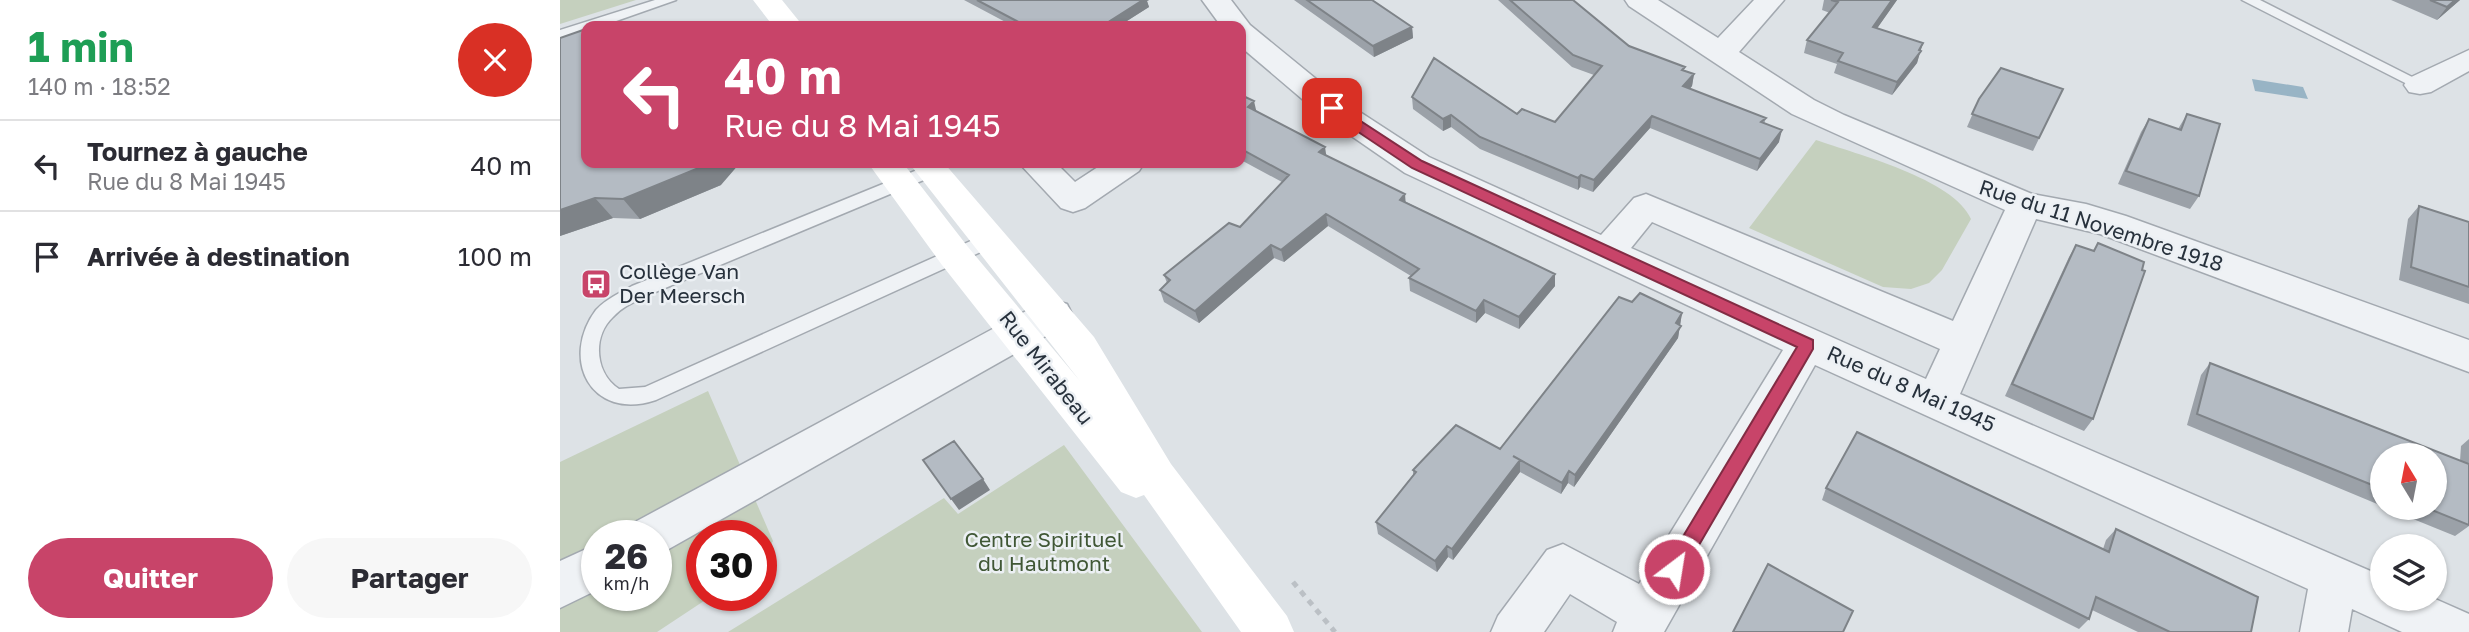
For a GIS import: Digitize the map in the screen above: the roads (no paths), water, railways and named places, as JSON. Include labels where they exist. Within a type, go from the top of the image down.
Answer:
[{"type":"main road","points":[[767,0],[784,21]]},
{"type":"main road","name":"Rue Mirabeau","points":[[911,169],[1036,323],[1128,470],[1217,564],[1270,632]]},
{"type":"street","name":"Rue du 11 Novembre 1918","points":[[1639,0],[1833,122],[2025,205],[2086,216],[2113,225],[2469,356]]},
{"type":"street","points":[[1721,53],[1770,0]]},
{"type":"street","name":"Rue du 8 Mai 1945","points":[[1246,37],[1332,108],[1405,158],[1807,344],[2455,632]]},
{"type":"street","points":[[2420,85],[2469,59]]},
{"type":"street","points":[[1041,168],[1073,200],[1121,168]]},
{"type":"street","points":[[1937,400],[2025,205]]},
{"type":"street","points":[[1606,253],[1646,206],[1963,342]]},
{"type":"street","points":[[672,524],[1036,323]]},
{"type":"street","points":[[1515,632],[1563,565],[1642,623],[1807,344]]},
{"type":"street","points":[[560,586],[581,574]]},
{"type":"street","points":[[2323,632],[2333,578]]},
{"type":"lane","points":[[605,21],[669,0]]},
{"type":"lane","points":[[2249,0],[2420,85]]},
{"type":"lane","points":[[560,35],[581,29]]},
{"type":"lane","points":[[911,169],[639,291],[612,306],[592,334],[591,370],[597,380],[610,394],[625,399],[649,394],[973,248]]},
{"type":"water","points":[[2252,79],[2303,87],[2308,99],[2255,91]]},
{"type":"place","name":"Collège Van Der Meersch","points":[[596,284]]},
{"type":"park label","name":"Centre Spirituel du Hautmont","points":[[1044,552]]}]
